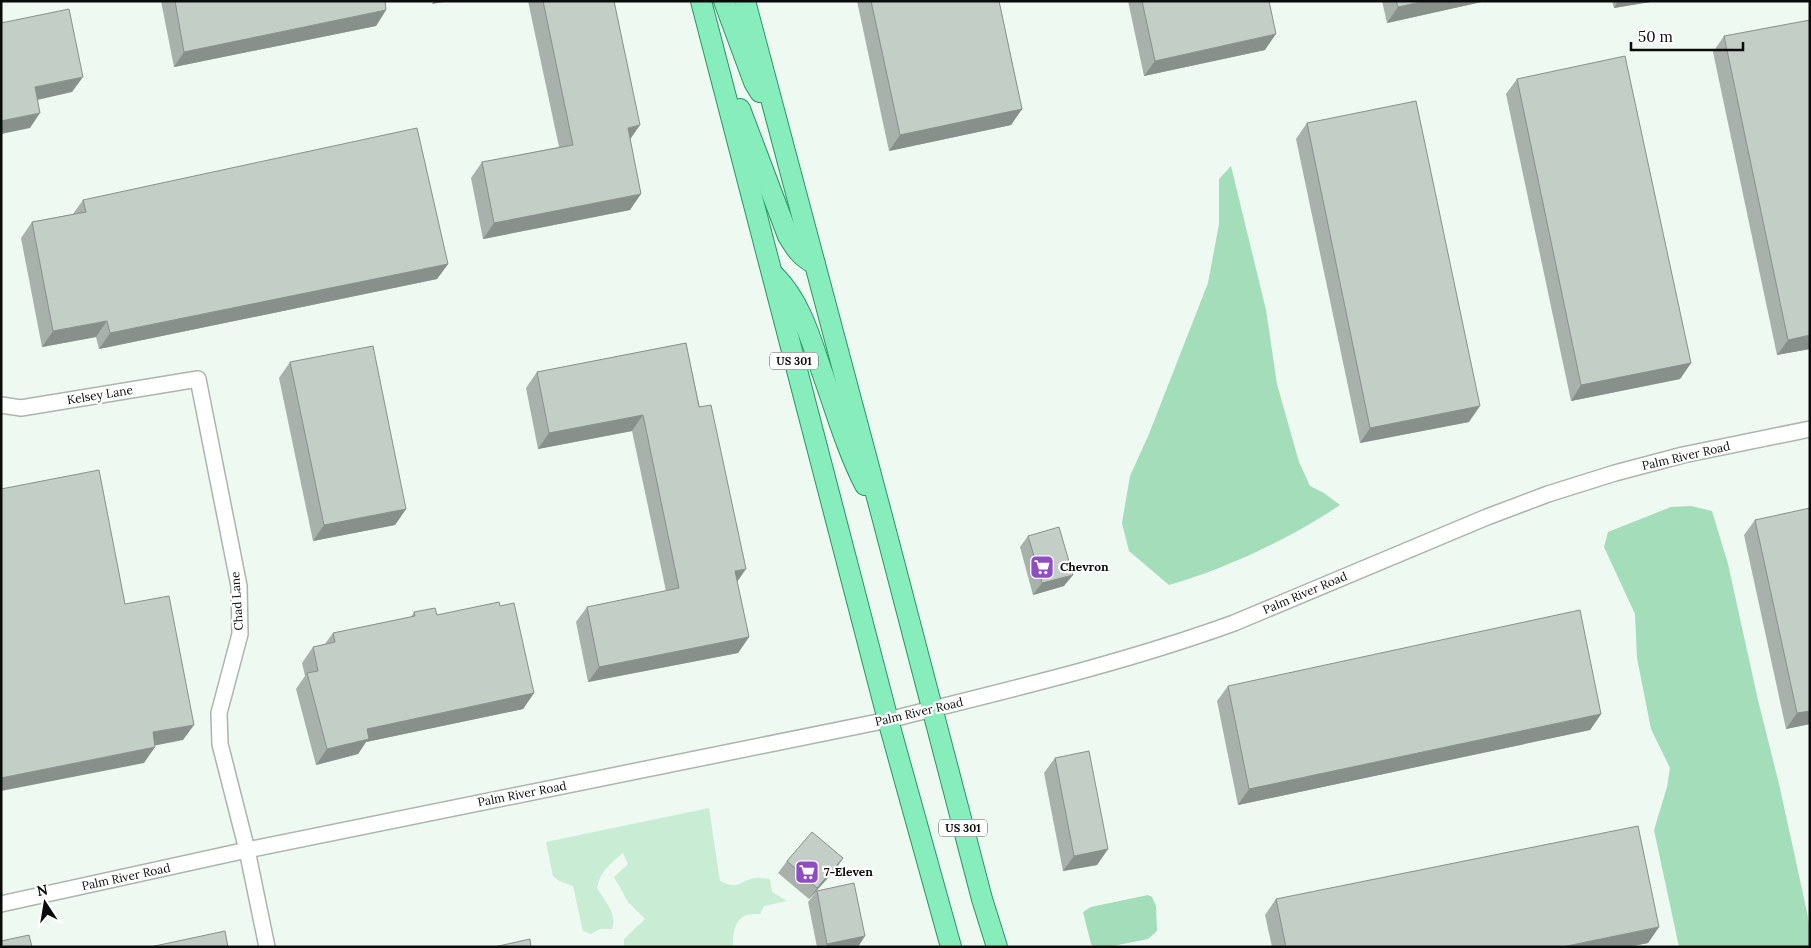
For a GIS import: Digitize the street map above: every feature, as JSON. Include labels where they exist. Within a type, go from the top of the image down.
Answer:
[{"type":"main road","points":[[724,1],[754,82],[777,120]]},
{"type":"main road","name":"US 301","points":[[745,1],[884,520],[982,899],[997,947]]},
{"type":"main road","points":[[701,4],[788,236],[796,251],[804,259],[815,264]]},
{"type":"main road","name":"US 301","points":[[701,4],[888,720],[951,947]]},
{"type":"main road","points":[[771,272],[788,292],[807,329],[852,459],[884,520]]},
{"type":"street","name":"Kelsey Lane","points":[[1,405],[21,408],[198,379]]},
{"type":"street","name":"Chad Lane","points":[[198,379],[239,586],[240,634],[219,713],[220,744],[247,850],[267,947]]},
{"type":"street","name":"Palm River Road","points":[[1,904],[247,850],[888,720],[932,709],[1118,660],[1196,637],[1548,494],[1615,473],[1683,455],[1810,429]]},
{"type":"shaded area","points":[[1231,166],[1266,310],[1277,384],[1299,462],[1310,486],[1324,493],[1340,505],[1279,541],[1213,570],[1169,585],[1129,551],[1122,523],[1130,476],[1149,434],[1208,283],[1219,224],[1219,179]]},
{"type":"shaded area","points":[[1691,506],[1712,511],[1728,564],[1807,912],[1810,947],[1679,947],[1654,830],[1667,787],[1670,768],[1651,729],[1637,658],[1635,614],[1604,547],[1608,532],[1671,507]]},
{"type":"shaded area","points":[[709,808],[720,881],[736,885],[750,879],[770,879],[772,892],[787,901],[764,906],[760,914],[741,918],[734,930],[733,947],[624,947],[624,939],[645,919],[628,902],[614,877],[628,864],[623,853],[603,872],[597,888],[612,912],[612,929],[600,929],[591,934],[583,931],[573,886],[559,881],[553,876],[546,842]]},
{"type":"shaded area","points":[[1148,895],[1152,897],[1156,906],[1157,931],[1148,939],[1108,947],[1094,947],[1091,944],[1083,912],[1091,907]]},
{"type":"building","points":[[175,1],[385,1],[386,10],[184,52]]},
{"type":"building","points":[[543,1],[614,1],[640,125],[628,128],[641,194],[494,223],[482,162],[573,145]]},
{"type":"building","points":[[871,1],[999,1],[1022,109],[900,135]]},
{"type":"building","points":[[1142,1],[1269,1],[1276,34],[1155,61]]},
{"type":"building","points":[[1396,1],[1426,1],[1398,7]]},
{"type":"building","points":[[69,9],[83,77],[35,87],[40,113],[1,121],[1,23]]},
{"type":"building","points":[[1810,20],[1810,335],[1788,340],[1724,36]]},
{"type":"building","points":[[1625,56],[1691,363],[1581,385],[1517,79]]},
{"type":"building","points":[[1416,101],[1480,406],[1370,428],[1307,123]]},
{"type":"building","points":[[417,128],[448,264],[110,333],[107,321],[53,331],[32,222],[86,212],[83,200]]},
{"type":"building","points":[[686,343],[699,407],[711,405],[746,569],[735,571],[749,637],[599,667],[587,607],[679,588],[643,415],[549,433],[537,372]]},
{"type":"building","points":[[373,346],[406,509],[324,525],[290,362]]},
{"type":"building","points":[[99,470],[125,604],[169,596],[194,725],[153,732],[155,747],[1,778],[1,489]]},
{"type":"building","points":[[1810,508],[1810,711],[1797,713],[1755,520]]},
{"type":"building","points":[[1059,527],[1073,575],[1042,583],[1028,536]]},
{"type":"building","points":[[499,602],[500,606],[514,603],[534,693],[367,729],[369,739],[327,749],[307,673],[318,671],[313,647],[335,642],[333,633],[415,616],[414,612],[435,608],[437,615]]},
{"type":"building","points":[[1580,610],[1601,714],[1249,789],[1228,686]]},
{"type":"building","points":[[1089,751],[1108,849],[1074,856],[1055,758]]},
{"type":"building","points":[[1638,826],[1659,927],[1562,947],[1286,947],[1276,899]]},
{"type":"building","name":"7-Eleven","points":[[812,832],[843,858],[817,888],[787,861]]},
{"type":"building","points":[[854,883],[865,936],[827,944],[817,891]]},
{"type":"building","points":[[225,931],[228,947],[150,947]]},
{"type":"building","points":[[29,935],[32,947],[1,947],[1,941]]},
{"type":"building","points":[[530,939],[531,947],[494,947]]},
{"type":"place","name":"Chevron","points":[[1042,567]]},
{"type":"place","name":"7-Eleven","points":[[807,872]]}]
